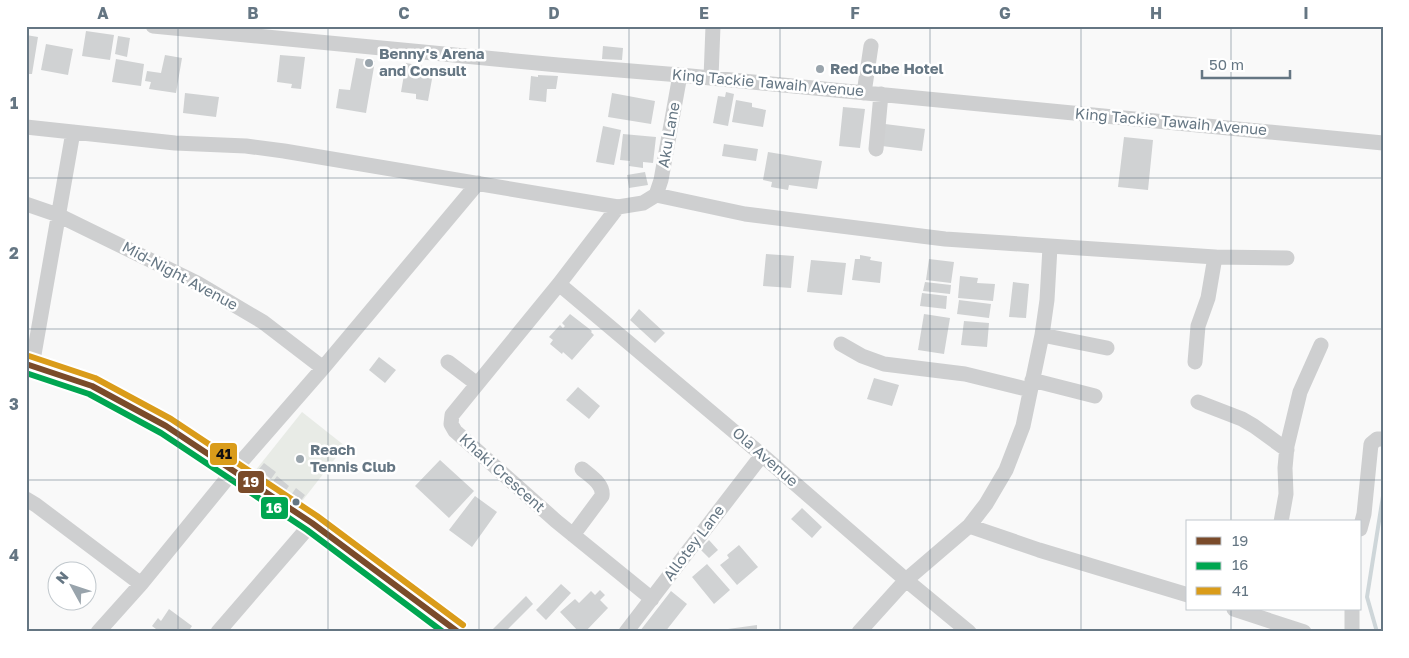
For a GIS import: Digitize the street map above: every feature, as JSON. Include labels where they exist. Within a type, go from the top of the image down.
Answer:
[{"type":"street","name":"King Tackie Tawaih Avenue","points":[[153,26],[1383,143]]},
{"type":"street","points":[[711,78],[713,26]]},
{"type":"street","points":[[864,93],[871,46]]},
{"type":"street","name":"Aku Lane","points":[[656,195],[661,180],[680,75]]},
{"type":"street","points":[[876,149],[881,94]]},
{"type":"street","points":[[26,126],[175,143],[246,146],[618,206],[643,203],[656,195],[745,214],[945,239],[1215,257],[1287,258]]},
{"type":"street","points":[[73,132],[29,365],[92,386],[131,406],[234,470],[312,523],[458,632]]},
{"type":"street","points":[[98,632],[141,584],[234,470],[323,368],[478,183]]},
{"type":"street","name":"Mid-Night Avenue","points":[[26,204],[58,215],[197,283],[264,322],[323,368]]},
{"type":"street","name":"Khaki Crescent","points":[[618,206],[559,284],[452,415],[451,424],[455,431],[574,535],[652,599]]},
{"type":"street","points":[[859,632],[906,580],[969,526],[986,504],[1006,470],[1023,426],[1042,335],[1047,300],[1050,247]]},
{"type":"street","points":[[1194,362],[1198,326],[1208,298],[1215,257]]},
{"type":"street","name":"Ola Avenue","points":[[559,284],[762,454],[906,580],[969,632]]},
{"type":"street","points":[[1042,335],[1107,348]]},
{"type":"street","points":[[840,344],[862,356],[884,364],[966,374],[1095,396]]},
{"type":"street","points":[[1281,520],[1286,494],[1286,450],[1300,392],[1322,345]]},
{"type":"street","points":[[448,362],[477,384]]},
{"type":"street","points":[[1198,402],[1248,423],[1286,450]]},
{"type":"street","points":[[1362,522],[1371,444],[1380,439]]},
{"type":"street","name":"Allotey Lane","points":[[626,632],[762,454]]},
{"type":"street","points":[[574,535],[602,496],[600,485],[582,470]]},
{"type":"street","points":[[26,499],[141,584]]},
{"type":"street","points":[[225,629],[312,523]]},
{"type":"street","points":[[969,526],[1039,550],[1186,594]]},
{"type":"street","points":[[1240,610],[1263,614],[1304,632]]},
{"type":"street","points":[[1352,610],[1352,632]]},
{"type":"shaded area","name":"Reach Tennis Club","points":[[302,412],[345,446],[299,505],[255,471]]},
{"type":"building","points":[[86,31],[114,35],[110,60],[82,56]]},
{"type":"building","points":[[26,35],[38,37],[32,74],[26,74]]},
{"type":"building","points":[[118,36],[130,38],[127,57],[115,54]]},
{"type":"building","points":[[46,44],[73,49],[68,75],[41,70]]},
{"type":"building","points":[[603,46],[623,48],[622,60],[602,59]]},
{"type":"building","points":[[165,55],[182,58],[176,93],[149,89],[151,82],[145,81],[147,71],[161,73]]},
{"type":"building","points":[[280,55],[305,57],[301,89],[291,88],[292,84],[277,82]]},
{"type":"building","points":[[356,58],[375,61],[366,113],[336,108],[339,89],[350,90]]},
{"type":"building","points":[[116,59],[144,64],[141,86],[112,82]]},
{"type":"building","points":[[406,63],[434,68],[428,101],[416,99],[416,94],[401,92]]},
{"type":"building","points":[[538,75],[558,76],[556,89],[547,89],[546,102],[529,100],[531,76],[538,77]]},
{"type":"building","points":[[726,92],[734,94],[728,126],[713,123],[718,96],[725,97]]},
{"type":"building","points":[[185,93],[219,97],[216,117],[183,113]]},
{"type":"building","points":[[612,93],[655,101],[651,124],[608,117]]},
{"type":"building","points":[[736,100],[752,103],[752,107],[766,110],[763,127],[732,122]]},
{"type":"building","points":[[843,107],[865,109],[860,148],[839,146]]},
{"type":"building","points":[[885,124],[925,129],[922,151],[882,146]]},
{"type":"building","points":[[603,126],[621,130],[614,165],[596,162]]},
{"type":"building","points":[[623,134],[656,137],[653,163],[643,162],[643,168],[629,166],[630,161],[620,160]]},
{"type":"building","points":[[1124,137],[1153,140],[1148,190],[1118,187]]},
{"type":"building","points":[[724,144],[758,149],[756,161],[722,156]]},
{"type":"building","points":[[768,152],[822,161],[817,189],[789,185],[788,190],[771,187],[772,182],[763,180]]},
{"type":"building","points":[[645,172],[648,185],[629,188],[627,175]]},
{"type":"building","points":[[766,254],[794,256],[791,288],[763,286]]},
{"type":"building","points":[[860,255],[871,257],[870,260],[882,262],[880,283],[852,280],[855,259],[860,259]]},
{"type":"building","points":[[929,259],[954,262],[951,283],[926,280]]},
{"type":"building","points":[[811,260],[846,263],[842,295],[807,292]]},
{"type":"building","points":[[960,276],[978,278],[977,283],[995,284],[993,301],[958,298]]},
{"type":"building","points":[[925,282],[951,285],[950,294],[923,291]]},
{"type":"building","points":[[1013,282],[1029,284],[1026,318],[1009,317]]},
{"type":"building","points":[[922,293],[947,296],[946,309],[920,306]]},
{"type":"building","points":[[959,300],[991,304],[989,318],[957,314]]},
{"type":"building","points":[[639,309],[665,333],[655,343],[630,320]]},
{"type":"building","points":[[570,314],[592,331],[594,335],[572,360],[550,344],[553,340],[549,337],[560,325],[563,328],[565,326],[562,323]]},
{"type":"building","points":[[924,314],[950,318],[944,354],[918,350]]},
{"type":"building","points":[[964,321],[989,323],[987,347],[961,345]]},
{"type":"building","points":[[379,357],[396,370],[385,383],[369,370]]},
{"type":"building","points":[[874,378],[899,385],[892,406],[867,399]]},
{"type":"building","points":[[578,387],[600,406],[589,419],[566,400]]},
{"type":"building","points":[[440,460],[474,491],[449,518],[415,486]]},
{"type":"building","points":[[264,463],[276,472],[271,479],[259,469]]},
{"type":"building","points":[[277,476],[289,486],[284,493],[272,483]]},
{"type":"building","points":[[296,488],[305,495],[300,502],[291,495]]},
{"type":"building","points":[[475,496],[497,512],[472,547],[449,530]]},
{"type":"building","points":[[802,508],[822,527],[812,538],[791,519]]},
{"type":"building","points":[[709,540],[718,550],[709,558],[700,549]]},
{"type":"building","points":[[739,545],[758,567],[737,585],[720,565],[729,558],[727,555]]},
{"type":"building","points":[[707,564],[730,590],[714,604],[692,577]]},
{"type":"building","points":[[561,584],[571,593],[546,620],[536,610]]},
{"type":"building","points":[[600,590],[605,595],[600,600],[608,608],[585,632],[579,632],[560,612],[575,599],[579,603],[591,591],[595,595]]},
{"type":"building","points":[[671,591],[687,604],[665,632],[640,631]]},
{"type":"building","points":[[526,596],[533,604],[505,632],[496,632],[493,629]]},
{"type":"building","points":[[169,609],[192,626],[188,632],[154,632],[156,629],[152,626],[158,618],[161,621]]},
{"type":"building","points":[[757,625],[757,632],[728,632],[728,629]]},
{"type":"waterway","points":[[1377,632],[1367,597],[1383,496]]},
{"type":"transit line","name":"41","points":[[29,356],[95,378],[171,419],[317,516],[463,625]]},
{"type":"transit line","name":"19","points":[[26,364],[92,386],[166,426],[312,523],[458,632]]},
{"type":"transit line","name":"16","points":[[26,373],[89,394],[161,433],[307,530],[443,632]]},
{"type":"place","name":"Benny's Arena and Consult","points":[[369,63]]},
{"type":"place","name":"Red Cube Hotel","points":[[820,69]]},
{"type":"place","name":"Reach Tennis Club","points":[[300,459]]}]
